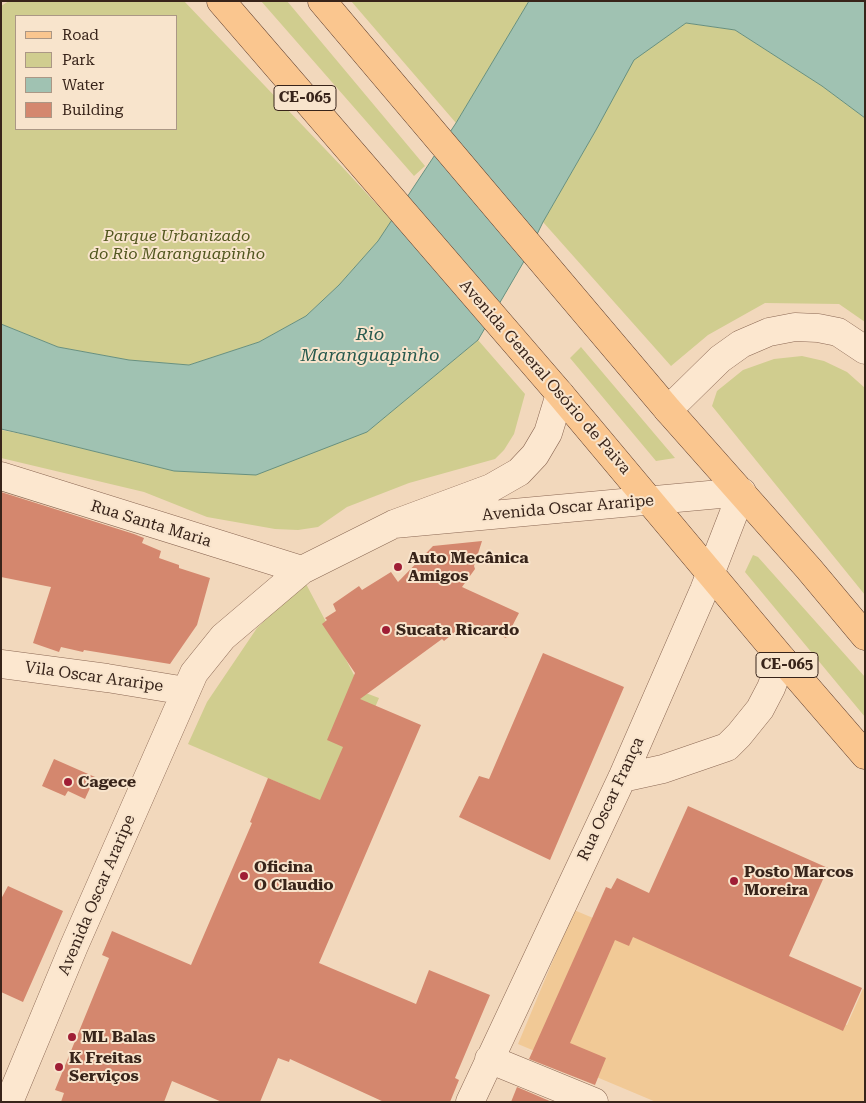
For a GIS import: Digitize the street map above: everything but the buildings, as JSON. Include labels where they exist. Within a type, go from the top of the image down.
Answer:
[{"type":"main road","name":"Avenida General Osório de Paiva","points":[[221,1],[651,500],[710,574],[865,755]]},
{"type":"main road","points":[[322,1],[668,410],[742,492],[865,636]]},
{"type":"street","points":[[668,410],[720,359],[741,344],[769,332],[795,327],[818,328],[838,332],[865,350]]},
{"type":"street","name":"Avenida Oscar Araripe","points":[[9,1102],[74,946],[194,673],[223,637],[302,570],[394,524],[491,488],[519,472],[535,455],[548,432],[560,394]]},
{"type":"street","name":"Rua Santa Maria","points":[[1,476],[302,570]]},
{"type":"street","name":"Avenida Oscar Araripe","points":[[394,524],[742,492]]},
{"type":"street","name":"Rua Oscar França","points":[[470,1102],[622,778],[710,574],[742,492]]},
{"type":"street","points":[[622,778],[663,769],[727,747],[760,709],[771,688],[782,659]]},
{"type":"street","name":"Vila Oscar Araripe","points":[[1,664],[186,691]]},
{"type":"street","points":[[489,1059],[594,1102]]},
{"type":"green space","name":"Parque Urbanizado do Rio Maranguapinho","points":[[9,1],[184,1],[392,221],[378,241],[339,285],[306,316],[259,342],[189,365],[129,360],[58,347],[1,324],[1,6]]},
{"type":"green space","points":[[261,1],[287,1],[425,166],[414,176]]},
{"type":"green space","points":[[351,1],[529,1],[456,123]]},
{"type":"green space","points":[[686,23],[735,30],[822,86],[865,118],[865,322],[839,304],[765,303],[708,335],[671,366],[543,222],[596,130],[633,60]]},
{"type":"green space","points":[[478,340],[525,394],[514,434],[504,450],[495,459],[409,483],[347,507],[318,527],[298,530],[275,529],[207,517],[144,492],[1,458],[1,430],[174,471],[367,432]]},
{"type":"green space","points":[[581,347],[675,458],[656,461],[570,358]]},
{"type":"green space","points":[[802,356],[824,361],[847,372],[865,388],[865,595],[712,406],[717,391],[743,370],[774,359]]},
{"type":"green space","points":[[753,555],[758,557],[865,677],[865,717],[745,572]]},
{"type":"green space","points":[[305,582],[363,692],[379,698],[333,806],[188,744],[207,702],[257,628]]},
{"type":"sand","points":[[574,910],[847,1025],[863,989],[865,990],[865,1097],[863,1102],[656,1102],[518,1044]]},
{"type":"water","name":"Rio Maranguapinho","points":[[529,1],[865,1],[865,118],[822,86],[735,30],[686,23],[634,60],[543,222],[523,263],[478,340],[367,432],[256,475],[174,471],[1,429],[1,324],[58,347],[129,360],[189,365],[259,342],[306,316],[339,285],[378,241],[456,123]]},
{"type":"place","name":"Auto Mecânica Amigos","points":[[398,567]]},
{"type":"place","name":"Sucata Ricardo","points":[[386,630]]},
{"type":"place","name":"Cagece","points":[[68,782]]},
{"type":"place","name":"Oficina O Claudio","points":[[244,876]]},
{"type":"place","name":"Posto Marcos Moreira","points":[[734,881]]},
{"type":"place","name":"ML Balas","points":[[72,1037]]},
{"type":"place","name":"K Freitas Serviços","points":[[59,1067]]}]
